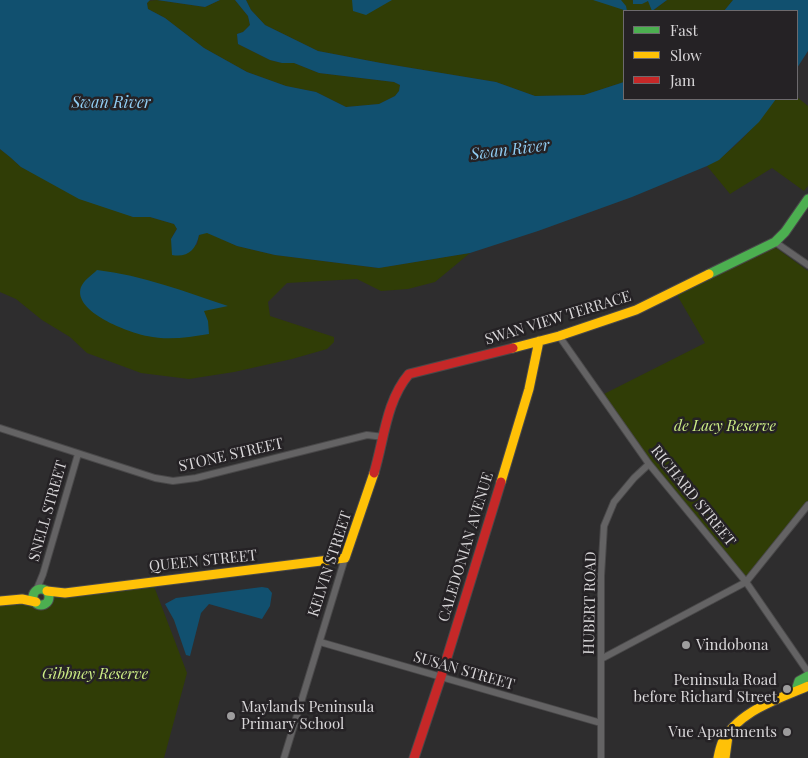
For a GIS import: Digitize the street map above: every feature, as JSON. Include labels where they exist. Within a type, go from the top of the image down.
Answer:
[{"type":"street","name":"SWAN VIEW TERRACE","points":[[404,379],[414,372],[558,336],[636,310],[775,242],[808,199]]},
{"type":"street","points":[[775,242],[808,265]]},
{"type":"street","name":"RICHARD STREET","points":[[558,336],[650,464],[746,582],[808,674]]},
{"type":"street","name":"CALEDONIAN AVENUE","points":[[414,758],[441,677],[528,389],[539,341]]},
{"type":"street","name":"KELVIN STREET","points":[[284,758],[345,558],[375,471],[400,384],[404,379]]},
{"type":"street","name":"STONE STREET","points":[[0,428],[155,478],[172,481],[196,478],[367,435],[384,437]]},
{"type":"street","name":"SNELL STREET","points":[[41,594],[43,574],[78,454]]},
{"type":"street","name":"HUBERT ROAD","points":[[601,758],[601,576],[604,526],[614,502],[634,478],[650,464]]},
{"type":"street","points":[[601,659],[746,582],[808,506]]},
{"type":"street","name":"QUEEN STREET","points":[[0,601],[22,599],[41,594],[65,593],[345,558]]},
{"type":"street","name":"SUSAN STREET","points":[[320,642],[601,723]]},
{"type":"street","points":[[796,690],[799,681],[808,674]]},
{"type":"street","points":[[718,758],[721,742],[739,721],[796,690],[808,686]]},
{"type":"street","points":[[725,758],[728,736]]},
{"type":"green space","points":[[157,0],[205,7],[220,0],[235,0],[248,16],[250,25],[243,32],[237,34],[238,44],[270,60],[294,63],[319,73],[394,82],[400,85],[399,91],[395,96],[379,104],[346,107],[316,92],[286,86],[247,72],[204,48],[165,18],[148,9],[148,1]]},
{"type":"green space","points":[[246,0],[633,0],[648,1],[654,10],[623,10],[623,82],[584,95],[535,96],[496,82],[318,51],[265,25],[251,10]]},
{"type":"green space","points":[[667,0],[733,0],[725,10],[654,10]]},
{"type":"green space","points":[[798,98],[808,106],[808,186],[804,191],[772,168],[730,194],[707,166],[736,145],[761,118],[774,100],[798,100]]},
{"type":"green space","points":[[0,149],[21,167],[133,217],[150,217],[174,224],[177,228],[171,239],[197,245],[199,235],[207,232],[237,246],[275,255],[378,268],[470,253],[435,282],[408,289],[381,291],[357,279],[287,283],[268,302],[270,316],[334,337],[334,342],[327,349],[234,372],[189,379],[141,373],[87,353],[70,337],[42,320],[16,299],[0,292]]},
{"type":"green space","name":"de Lacy Reserve","points":[[775,247],[808,271],[808,505],[746,582],[649,464],[600,396],[705,343],[677,295]]},
{"type":"green space","name":"Gibbney Reserve","points":[[152,581],[187,673],[164,758],[0,758],[0,601],[34,597],[41,608],[49,599],[65,593]]},
{"type":"water","name":"Swan River","points":[[0,0],[150,0],[147,3],[148,9],[165,18],[204,48],[247,72],[286,86],[316,92],[346,107],[379,104],[395,96],[399,91],[400,85],[394,82],[319,73],[294,63],[270,60],[238,44],[237,34],[243,32],[250,25],[248,16],[235,0],[246,0],[251,10],[265,25],[318,51],[496,82],[535,96],[584,95],[623,82],[623,100],[775,100],[759,122],[719,160],[707,166],[632,197],[470,253],[379,268],[275,255],[237,246],[207,233],[199,235],[196,245],[190,252],[177,256],[172,255],[171,239],[177,229],[174,224],[150,217],[133,217],[79,199],[21,167],[0,149]]},
{"type":"water","points":[[157,0],[220,0],[205,7]]},
{"type":"water","points":[[352,0],[392,0],[366,15],[353,11]]},
{"type":"water","points":[[593,0],[621,0],[626,6],[627,10]]},
{"type":"water","points":[[633,0],[667,0],[653,10],[652,10],[648,1],[642,4],[633,4]]},
{"type":"water","points":[[733,0],[808,0],[808,51],[798,66],[798,10],[725,10]]},
{"type":"water","points":[[97,270],[147,280],[228,306],[204,311],[208,321],[209,334],[171,338],[155,337],[128,331],[104,320],[85,305],[81,296],[81,287]]},
{"type":"water","points":[[262,587],[268,588],[272,593],[270,606],[262,619],[209,604],[201,613],[190,656],[186,655],[174,620],[165,604],[176,598]]},
{"type":"traffic: fast","points":[[709,274],[775,242],[785,232],[808,199]]},
{"type":"traffic: fast","points":[[41,589],[49,597],[41,605],[33,597],[41,589]]},
{"type":"traffic: fast","points":[[796,690],[799,681],[808,676]]},
{"type":"traffic: slow","points":[[513,348],[559,336],[636,310],[709,274]]},
{"type":"traffic: slow","points":[[501,482],[529,389],[539,341]]},
{"type":"traffic: slow","points":[[47,591],[65,593],[345,558],[374,473]]},
{"type":"traffic: slow","points":[[0,601],[22,599],[36,602]]},
{"type":"traffic: slow","points":[[718,758],[722,743],[738,722],[760,707],[808,686]]},
{"type":"traffic: slow","points":[[725,758],[728,736]]},
{"type":"traffic: jam","points":[[374,473],[390,408],[401,385],[409,374],[513,348]]},
{"type":"traffic: jam","points":[[414,758],[501,482]]},
{"type":"place","name":"Vindobona","points":[[686,645]]},
{"type":"place","name":"Peninsula Road before Richard Street","points":[[787,689]]},
{"type":"place","name":"Maylands Peninsula Primary School","points":[[231,716]]},
{"type":"place","name":"Vue Apartments","points":[[787,732]]}]
